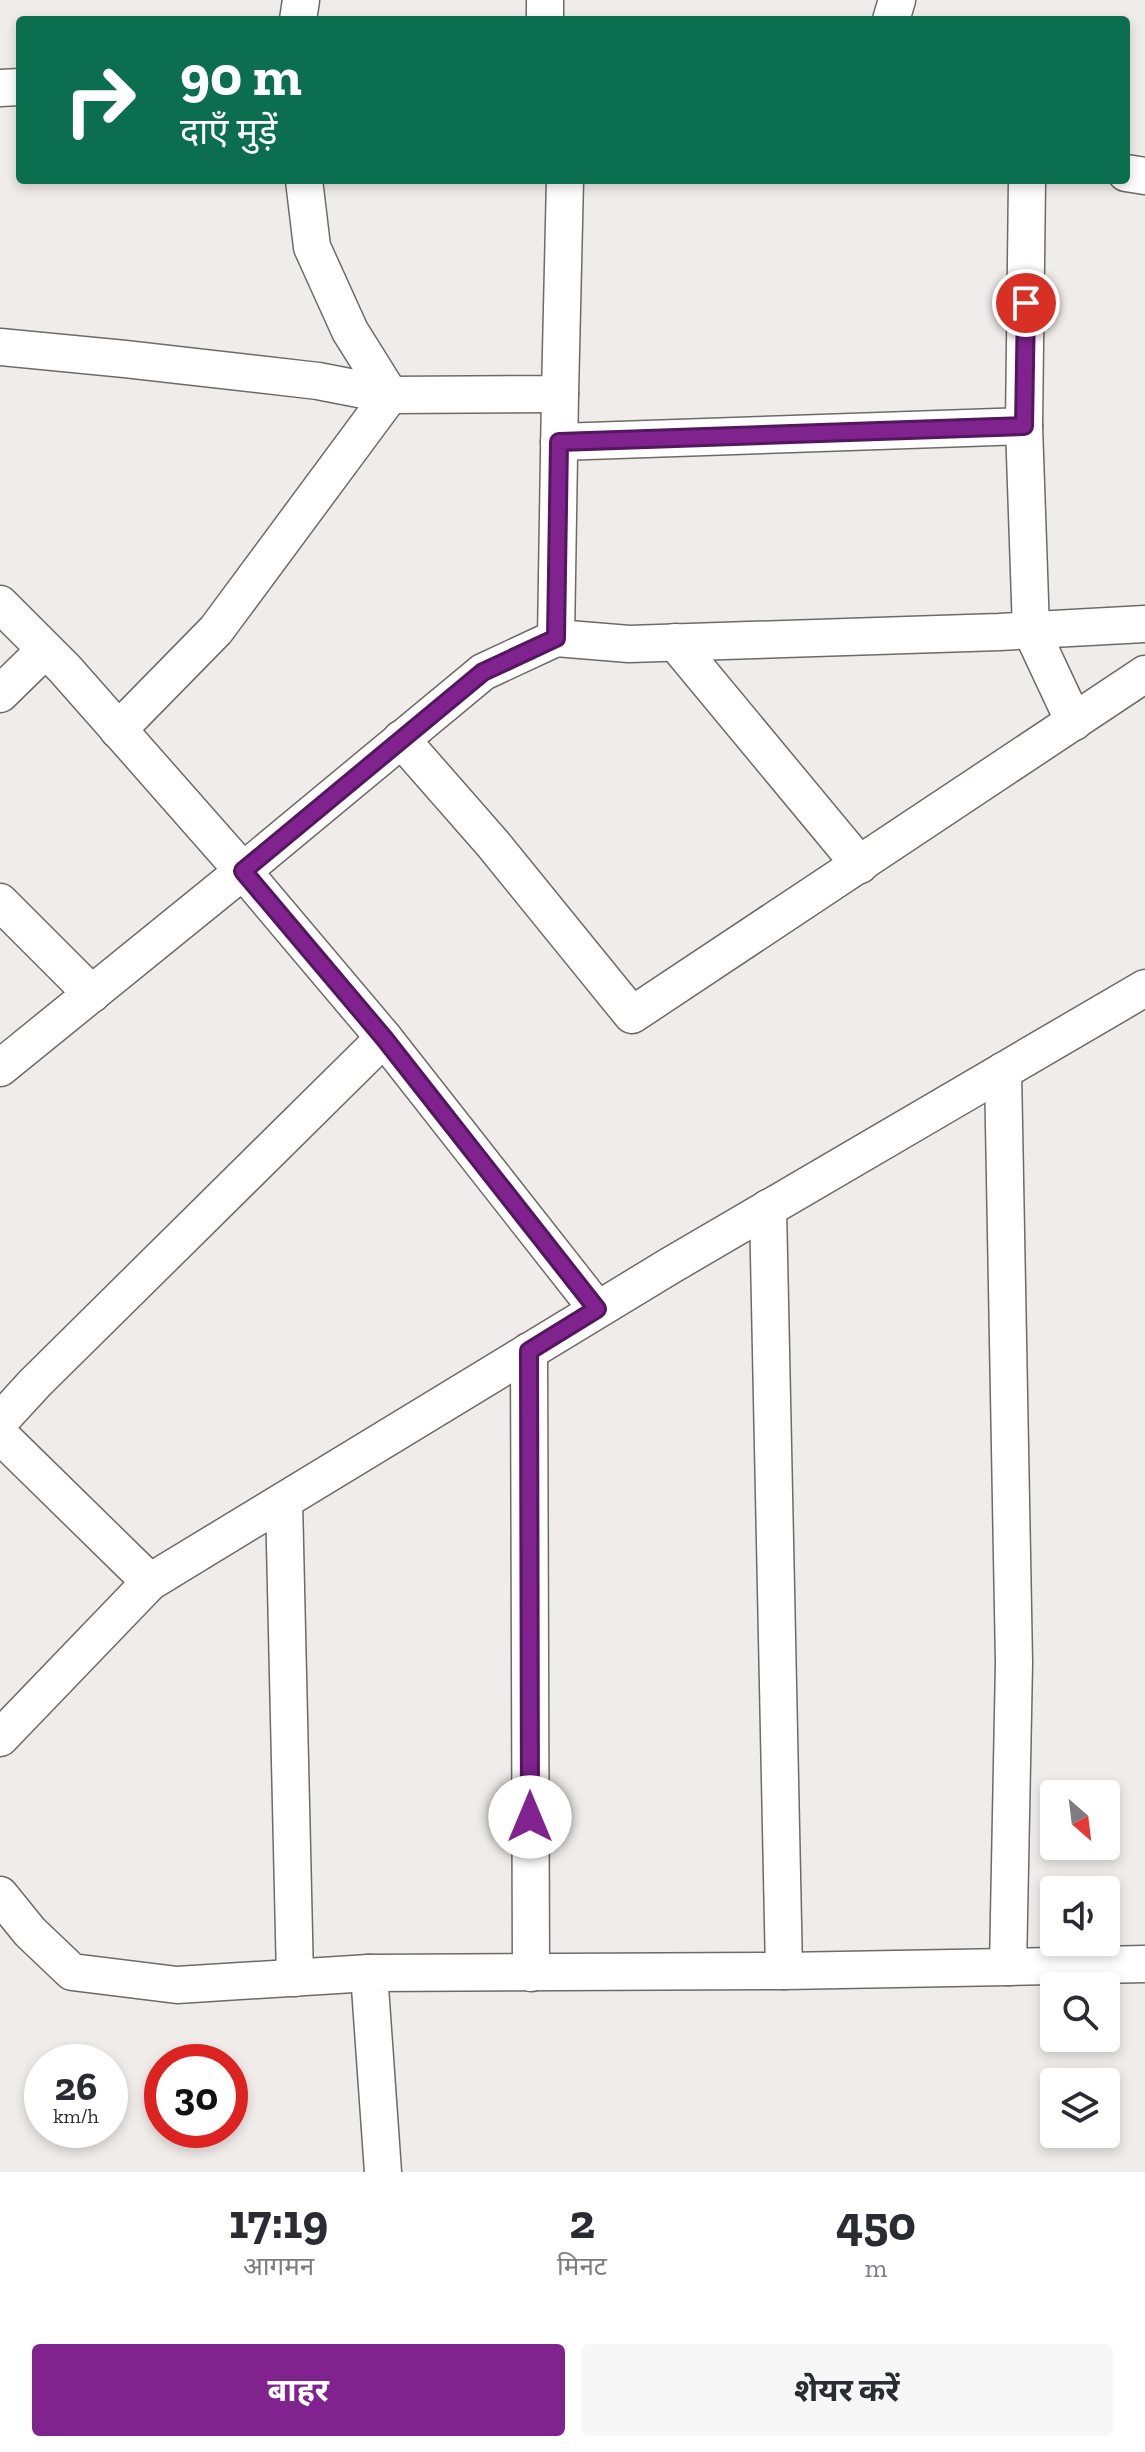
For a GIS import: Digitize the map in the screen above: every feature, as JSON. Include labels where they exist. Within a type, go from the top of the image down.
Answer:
[{"type":"street","points":[[304,184],[312,247],[350,331],[390,395]]},
{"type":"street","points":[[556,638],[565,184]]},
{"type":"street","points":[[1027,184],[1024,426],[1031,630],[1074,722]]},
{"type":"street","points":[[0,347],[318,381],[390,395],[560,394]]},
{"type":"street","points":[[118,730],[216,630],[390,395]]},
{"type":"street","points":[[559,442],[1024,426]]},
{"type":"street","points":[[0,604],[118,730],[243,871],[384,1038],[597,1309]]},
{"type":"street","points":[[0,1068],[483,672],[556,638],[629,644],[1145,624]]},
{"type":"street","points":[[675,642],[860,865]]},
{"type":"street","points":[[0,694],[45,650]]},
{"type":"street","points":[[401,739],[493,844],[632,1015],[1145,674]]},
{"type":"street","points":[[0,902],[92,994]]},
{"type":"street","points":[[0,1738],[150,1582],[597,1309],[1145,988]]},
{"type":"street","points":[[0,1421],[384,1038]]},
{"type":"street","points":[[1003,1071],[1014,1663],[1008,1967]]},
{"type":"street","points":[[768,1208],[784,1971]]},
{"type":"street","points":[[529,1351],[531,1973]]},
{"type":"street","points":[[0,1435],[150,1582]]},
{"type":"street","points":[[284,1501],[295,1978]]},
{"type":"street","points":[[0,1895],[30,1932],[72,1972],[177,1985],[369,1973],[784,1971],[1145,1964]]},
{"type":"street","points":[[369,1973],[383,2172]]},
{"type":"route","points":[[530,1817],[529,1351],[597,1309],[384,1038],[243,871],[483,672],[556,638],[559,442],[1024,426],[1026,303]]}]
